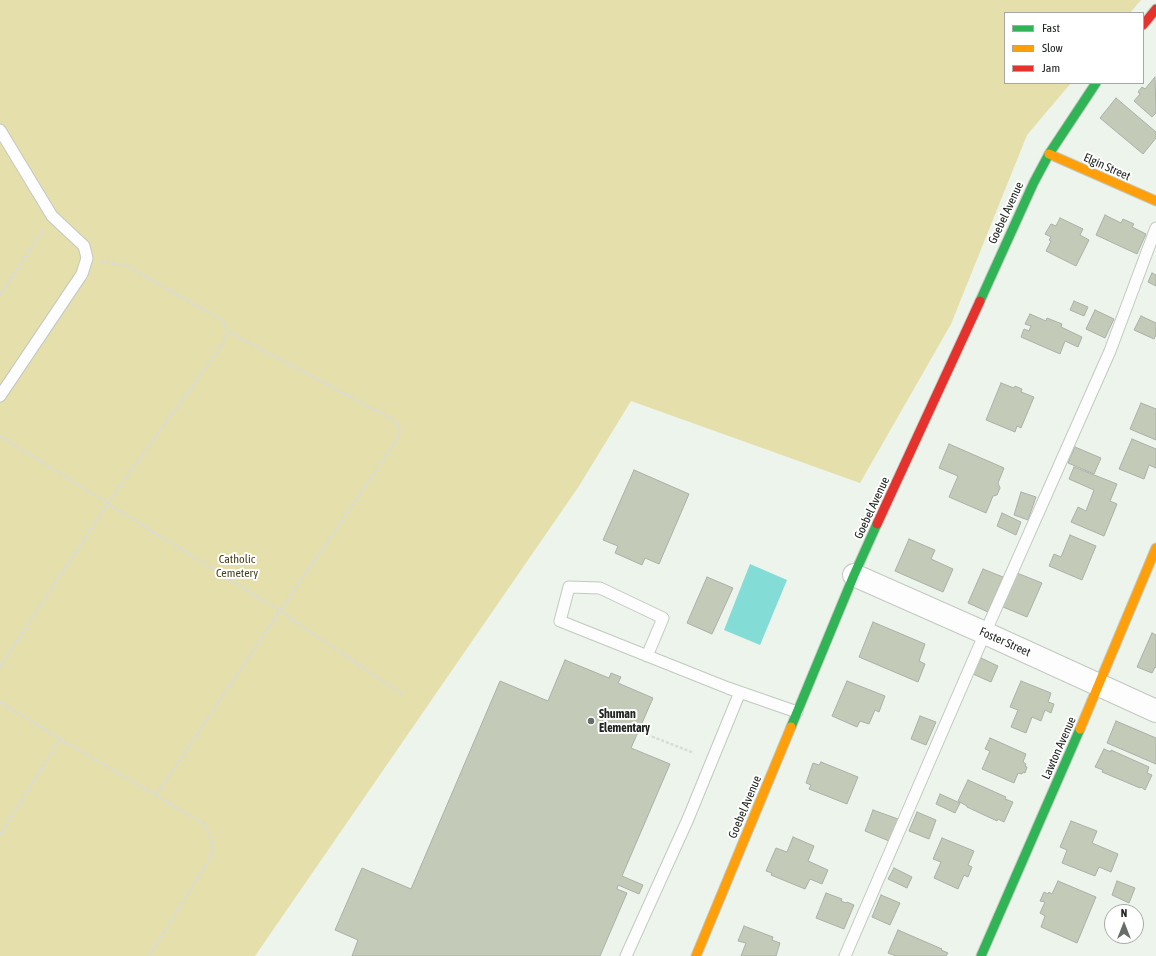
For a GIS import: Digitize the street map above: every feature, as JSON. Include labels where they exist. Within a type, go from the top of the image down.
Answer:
[{"type":"street","points":[[1144,24],[1156,9]]},
{"type":"street","name":"Goebel Avenue","points":[[696,956],[854,575],[1034,182],[1049,154],[1095,84]]},
{"type":"street","name":"Elgin Street","points":[[1049,154],[1156,202]]},
{"type":"street","name":"Lawton Avenue","points":[[981,956],[1099,685],[1156,548]]},
{"type":"street","name":"Foster Street","points":[[854,575],[1156,711]]},
{"type":"lane","points":[[0,130],[52,216],[84,246],[87,258],[82,274],[0,396]]},
{"type":"lane","points":[[845,956],[985,633],[1110,351],[1156,228]]},
{"type":"lane","points":[[647,656],[663,618],[600,588],[569,587],[560,622],[647,656],[740,692],[797,712]]},
{"type":"lane","points":[[626,956],[688,819],[740,692]]},
{"type":"path","points":[[0,295],[52,216]]},
{"type":"path","points":[[0,667],[108,503],[224,342],[227,331],[223,321],[127,266],[87,258]]},
{"type":"path","points":[[156,795],[397,440],[400,429],[394,420],[227,331]]},
{"type":"path","points":[[0,436],[280,611],[403,695]]},
{"type":"path","points":[[0,702],[203,823],[212,840],[212,855],[149,956]]},
{"type":"path","points":[[638,731],[694,753]]},
{"type":"path","points":[[0,836],[60,739]]},
{"type":"green space","name":"Catholic Cemetery","points":[[0,0],[1141,0],[1131,12],[1004,12],[1004,84],[1070,84],[1027,135],[951,324],[860,483],[631,401],[579,486],[255,956],[0,956]]},
{"type":"water","points":[[750,564],[787,580],[760,645],[724,630]]},
{"type":"building","points":[[1155,77],[1156,113],[1152,117],[1134,101],[1140,94],[1138,92],[1142,87],[1145,89]]},
{"type":"building","points":[[1116,98],[1156,132],[1156,138],[1143,154],[1100,118]]},
{"type":"building","points":[[1105,215],[1121,223],[1123,219],[1134,224],[1132,227],[1146,234],[1137,254],[1096,235]]},
{"type":"building","points":[[1060,218],[1083,229],[1080,235],[1089,240],[1076,266],[1046,251],[1051,241],[1049,240],[1051,237],[1045,234],[1051,224],[1056,226]]},
{"type":"building","points":[[1152,273],[1156,275],[1156,286],[1148,282]]},
{"type":"building","points":[[1074,301],[1088,307],[1084,316],[1070,310]]},
{"type":"building","points":[[1095,310],[1114,319],[1105,338],[1086,329]]},
{"type":"building","points":[[1030,314],[1046,321],[1047,318],[1062,324],[1061,327],[1082,337],[1078,347],[1065,341],[1060,354],[1021,337],[1024,329],[1029,331],[1031,326],[1025,324]]},
{"type":"building","points":[[1141,316],[1156,323],[1156,335],[1154,339],[1134,330]]},
{"type":"building","points":[[1001,383],[1014,388],[1015,386],[1022,389],[1021,392],[1034,397],[1021,428],[1017,426],[1015,432],[986,420]]},
{"type":"building","points":[[1141,403],[1156,409],[1156,440],[1130,429]]},
{"type":"building","points":[[1132,439],[1156,449],[1156,468],[1149,465],[1144,479],[1119,469]]},
{"type":"building","points":[[949,444],[1004,468],[998,483],[1000,488],[997,495],[993,496],[986,513],[949,497],[958,476],[939,468]]},
{"type":"building","points":[[1075,447],[1101,458],[1094,474],[1068,463]]},
{"type":"building","points":[[1074,467],[1117,484],[1110,501],[1117,504],[1104,536],[1071,522],[1078,507],[1086,511],[1094,490],[1069,479]]},
{"type":"building","points":[[634,470],[689,494],[659,564],[645,558],[642,565],[615,553],[618,546],[603,540]]},
{"type":"building","points":[[1021,492],[1036,497],[1028,520],[1014,515]]},
{"type":"building","points":[[1002,513],[1021,522],[1016,535],[997,526]]},
{"type":"building","points":[[1070,535],[1096,546],[1082,580],[1049,566],[1054,554],[1061,557]]},
{"type":"building","points":[[909,539],[935,550],[931,559],[953,569],[943,592],[895,571]]},
{"type":"building","points":[[983,569],[1003,577],[988,612],[968,603]]},
{"type":"building","points":[[1017,573],[1042,583],[1027,617],[1003,607]]},
{"type":"building","points":[[707,577],[733,588],[712,634],[687,623]]},
{"type":"building","points":[[873,622],[925,644],[919,661],[925,664],[918,682],[859,657]]},
{"type":"building","points":[[1152,633],[1156,635],[1156,668],[1155,667],[1152,673],[1137,667]]},
{"type":"building","points":[[981,658],[998,666],[991,682],[973,674]]},
{"type":"building","points":[[565,660],[609,678],[611,673],[621,677],[618,683],[653,698],[631,748],[670,764],[622,876],[643,885],[639,894],[618,885],[617,889],[627,893],[600,956],[352,956],[358,940],[335,930],[362,868],[411,889],[500,681],[548,701]]},
{"type":"building","points":[[847,681],[885,696],[879,712],[875,710],[869,724],[860,721],[857,727],[832,716]]},
{"type":"building","points":[[1021,681],[1051,693],[1048,702],[1054,704],[1051,713],[1045,710],[1041,721],[1032,717],[1026,733],[1011,727],[1018,710],[1010,707]]},
{"type":"building","points":[[920,716],[936,722],[926,745],[911,739]]},
{"type":"building","points":[[1116,721],[1156,738],[1156,764],[1107,743]]},
{"type":"building","points":[[990,738],[1026,754],[1023,762],[1027,767],[1025,773],[1018,773],[1014,783],[982,769],[990,751],[985,749]]},
{"type":"building","points":[[1104,749],[1111,752],[1111,750],[1149,767],[1147,773],[1152,775],[1145,790],[1141,787],[1140,788],[1102,772],[1103,770],[1095,767]]},
{"type":"building","points":[[821,762],[858,777],[847,804],[809,789],[811,785],[806,783],[813,763],[819,765]]},
{"type":"building","points":[[968,780],[1006,797],[1005,799],[1013,802],[1004,822],[998,819],[997,821],[967,807],[958,801]]},
{"type":"building","points":[[940,794],[960,803],[955,813],[936,804]]},
{"type":"building","points":[[873,810],[898,819],[889,841],[865,831]]},
{"type":"building","points":[[917,812],[936,820],[929,839],[909,831]]},
{"type":"building","points":[[1071,821],[1097,831],[1092,843],[1118,854],[1111,872],[1099,867],[1095,876],[1062,863],[1067,850],[1060,847]]},
{"type":"building","points":[[793,837],[814,846],[808,861],[828,870],[822,884],[810,879],[805,889],[771,875],[772,873],[766,871],[776,848],[787,852]]},
{"type":"building","points":[[942,838],[974,851],[968,865],[972,867],[968,877],[964,875],[958,889],[934,878],[941,862],[933,859]]},
{"type":"building","points":[[894,868],[912,877],[907,888],[888,879]]},
{"type":"building","points":[[1058,881],[1096,897],[1077,943],[1041,927],[1045,916],[1040,913],[1045,902],[1040,901],[1044,892],[1048,894],[1049,892],[1052,894]]},
{"type":"building","points":[[1117,881],[1135,888],[1129,903],[1112,895]]},
{"type":"building","points":[[826,893],[842,899],[841,901],[854,905],[844,929],[816,918]]},
{"type":"building","points":[[881,895],[900,903],[890,925],[872,917]]},
{"type":"building","points":[[744,926],[773,937],[772,940],[780,943],[776,956],[741,956],[746,943],[738,941]]},
{"type":"building","points":[[898,930],[948,953],[946,956],[896,956],[888,953]]},
{"type":"traffic: fast","points":[[980,301],[1034,182],[1049,154],[1095,84]]},
{"type":"traffic: fast","points":[[791,727],[854,575],[877,524]]},
{"type":"traffic: fast","points":[[981,956],[1080,729]]},
{"type":"traffic: slow","points":[[1049,154],[1156,201]]},
{"type":"traffic: slow","points":[[1080,729],[1156,548]]},
{"type":"traffic: slow","points":[[696,956],[791,727]]},
{"type":"traffic: jam","points":[[1144,24],[1156,9]]},
{"type":"traffic: jam","points":[[877,524],[980,301]]},
{"type":"place","name":"Shuman Elementary","points":[[591,721]]}]
